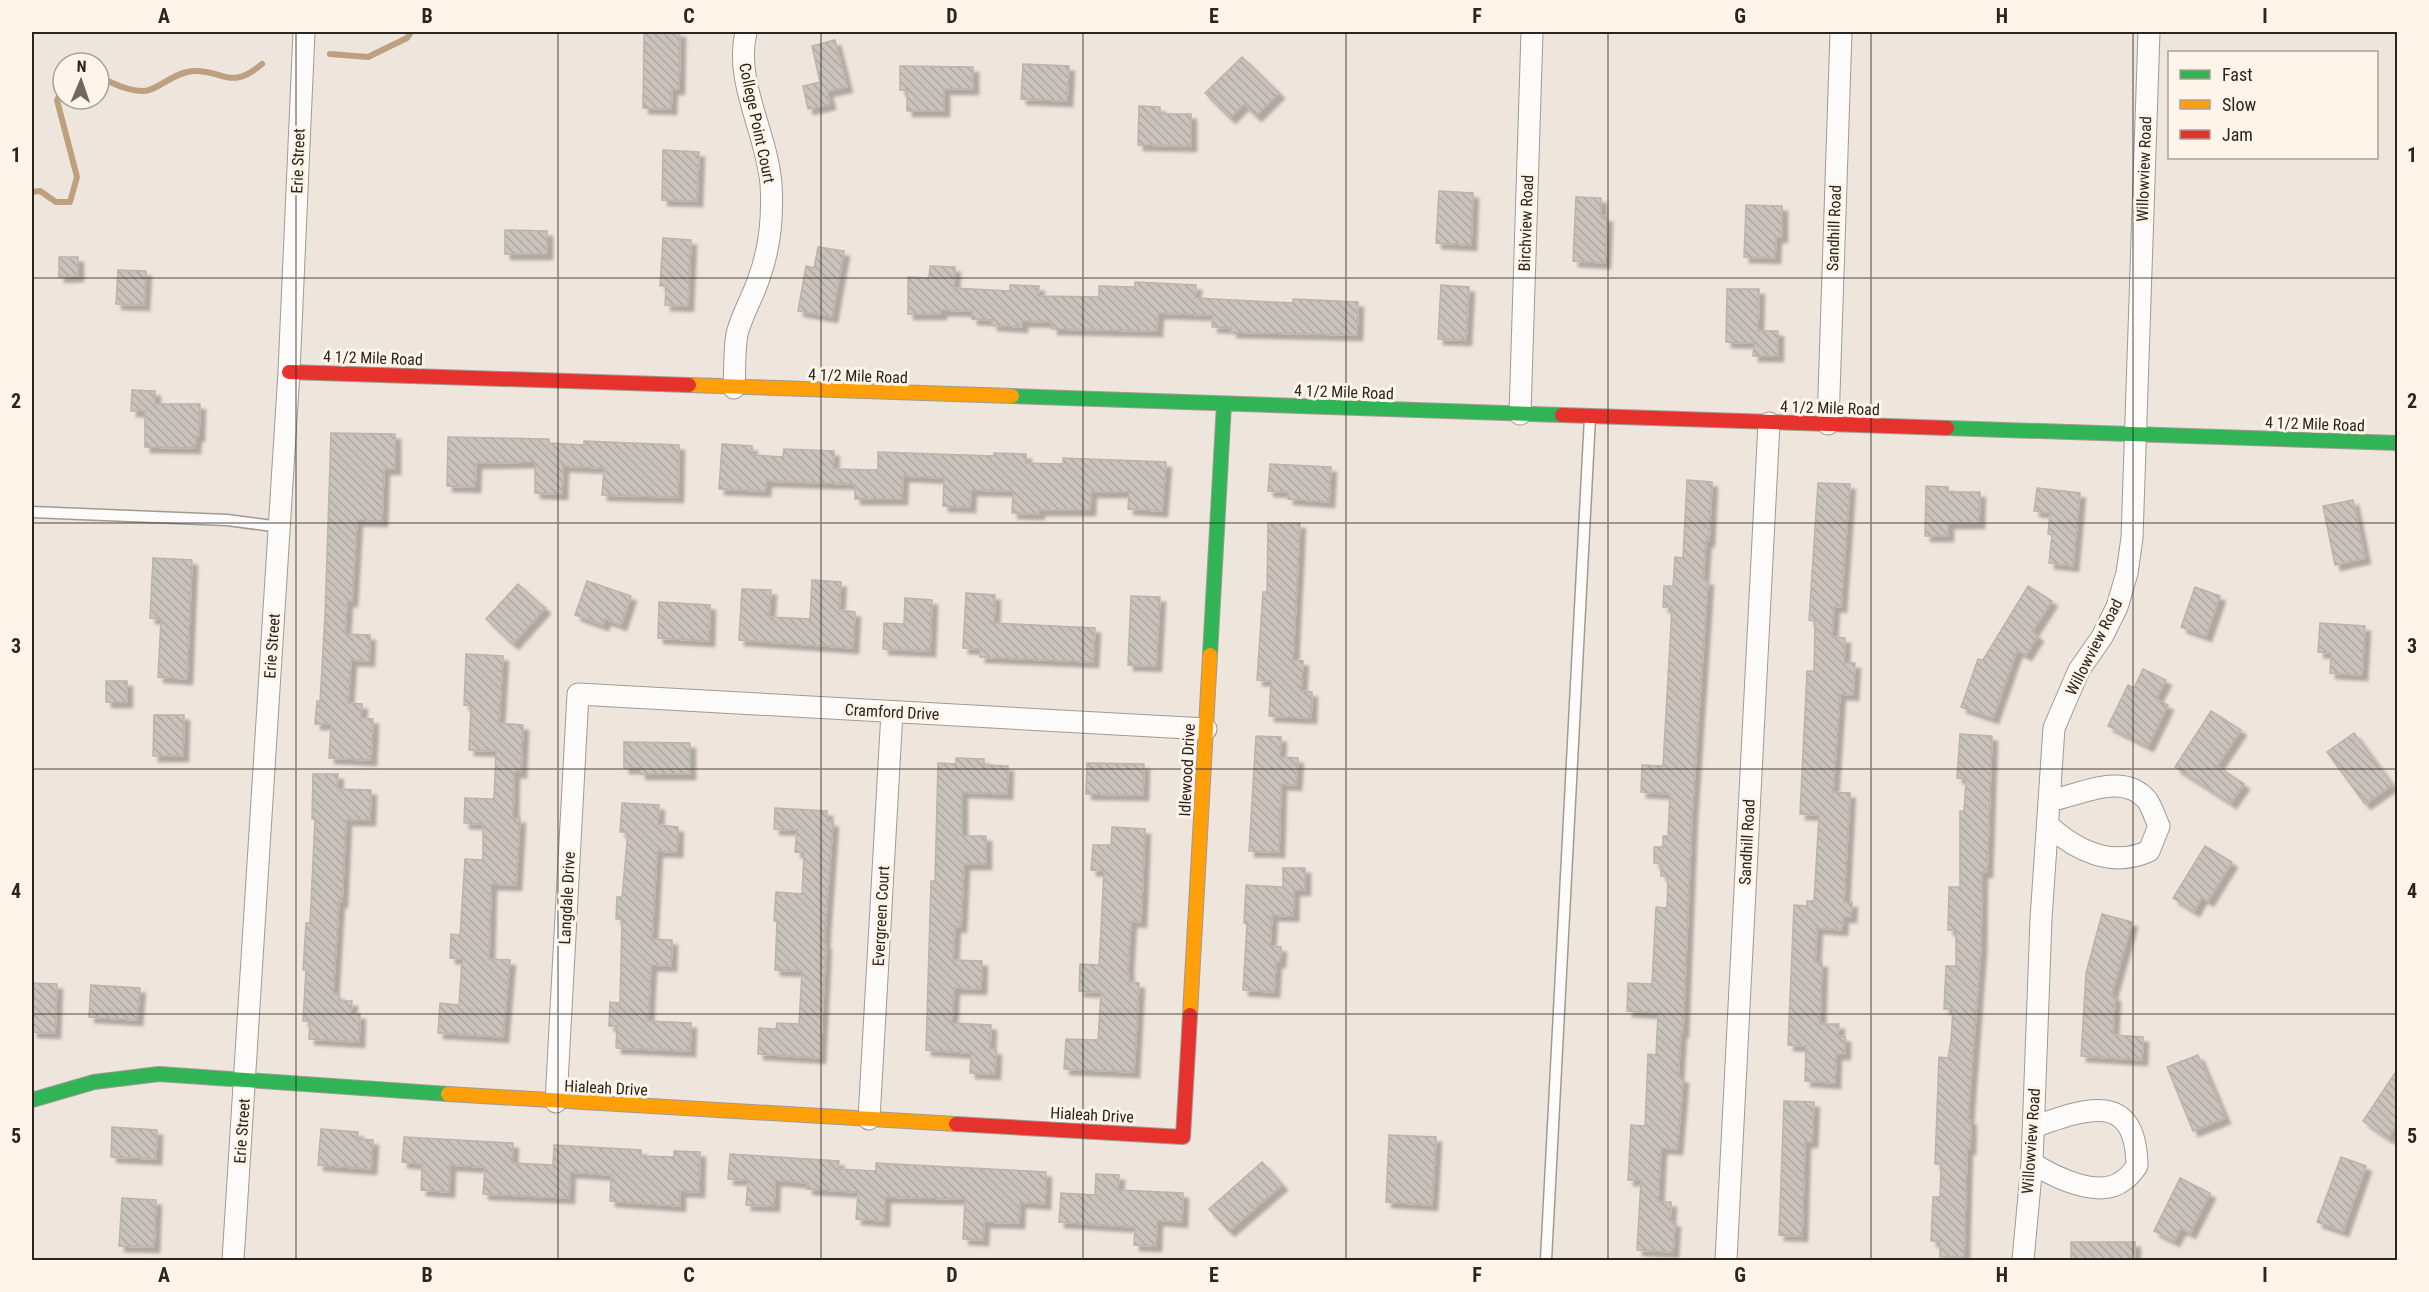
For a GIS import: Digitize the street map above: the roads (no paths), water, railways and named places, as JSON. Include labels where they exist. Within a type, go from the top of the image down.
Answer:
[{"type":"street","name":"Erie Street","points":[[233,1260],[289,372],[304,32]]},
{"type":"street","name":"College Point Court","points":[[734,388],[737,335],[759,280],[768,244],[772,213],[771,182],[765,150],[743,67],[743,45],[746,32]]},
{"type":"street","name":"Birchview Road","points":[[1520,414],[1533,32]]},
{"type":"street","name":"Sandhill Road","points":[[1828,424],[1840,32]]},
{"type":"street","name":"Willowview Road","points":[[2023,1260],[2032,1163],[2041,919],[2054,728],[2079,670],[2102,637],[2117,607],[2127,573],[2132,538],[2149,32]]},
{"type":"street","name":"4 1/2 Mile Road","points":[[289,372],[2397,443]]},
{"type":"street","name":"Idlewood Drive","points":[[1183,1137],[1224,405]]},
{"type":"street","name":"Sandhill Road","points":[[1726,1260],[1769,423]]},
{"type":"street","name":"Cramford Drive","points":[[578,694],[1206,729]]},
{"type":"street","name":"Langdale Drive","points":[[556,1102],[578,694]]},
{"type":"street","name":"Evergreen Court","points":[[869,1119],[892,712]]},
{"type":"street","points":[[2049,801],[2113,785],[2133,788],[2148,801],[2158,826],[2149,851],[2134,858],[2103,857],[2092,853],[2070,844],[2049,826]]},
{"type":"street","name":"Hialeah Drive","points":[[32,1100],[83,1083],[116,1076],[159,1074],[556,1102],[1183,1137]]},
{"type":"street","points":[[2032,1163],[2055,1177],[2082,1186],[2103,1187],[2123,1182],[2137,1166],[2137,1141],[2131,1126],[2118,1115],[2097,1110],[2066,1115],[2034,1127]]},
{"type":"lane","points":[[1546,1260],[1590,417]]},
{"type":"lane","points":[[32,512],[227,520],[280,527]]},
{"type":"waterway","points":[[330,54],[368,57],[407,38],[411,32]]},
{"type":"waterway","points":[[111,82],[143,91],[186,72],[204,72],[235,78],[251,72],[262,64]]},
{"type":"waterway","points":[[32,192],[40,191],[56,202],[70,202],[77,177],[60,111]]}]
